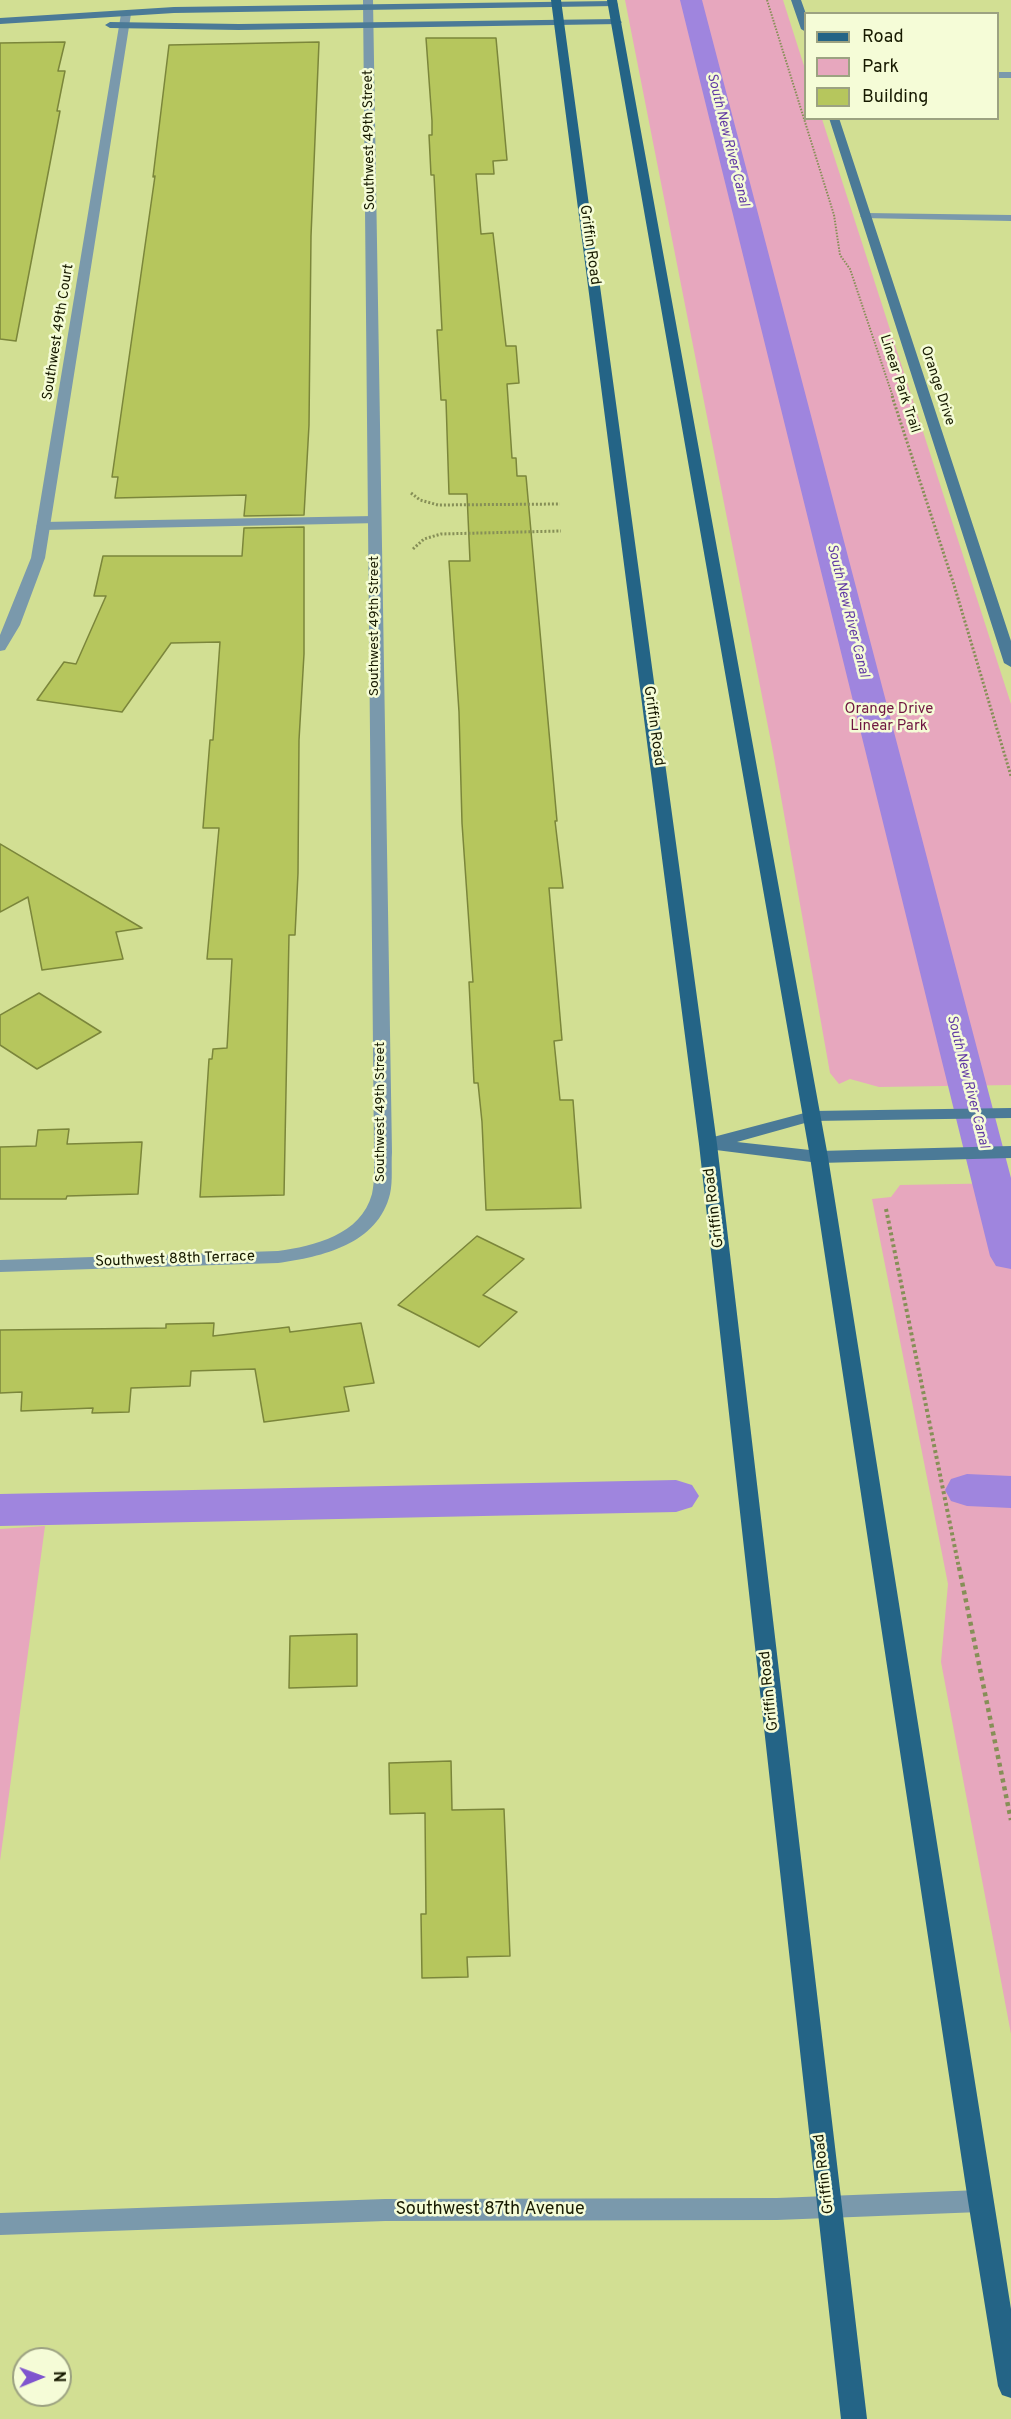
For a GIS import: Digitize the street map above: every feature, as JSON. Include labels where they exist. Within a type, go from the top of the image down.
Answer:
[{"type":"main road","name":"Griffin Road","points":[[556,2],[708,1144],[828,2206],[855,2419]]},
{"type":"main road","points":[[613,2],[819,1157],[980,2201],[1011,2386]]},
{"type":"street","points":[[796,0],[804,23]]},
{"type":"street","points":[[125,20],[174,9],[368,4],[613,2]]},
{"type":"street","name":"Southwest 49th Street","points":[[347,1238],[371,1216],[380,1198],[383,1152],[368,4]]},
{"type":"street","points":[[0,21],[125,20],[369,26],[617,22]]},
{"type":"street","name":"Southwest 49th Court","points":[[0,647],[13,626],[38,558],[125,20]]},
{"type":"street","name":"Orange Drive","points":[[835,120],[1011,663]]},
{"type":"street","points":[[866,216],[1011,218]]},
{"type":"street","points":[[43,526],[374,519]]},
{"type":"street","points":[[708,1144],[812,1116],[1011,1113]]},
{"type":"street","points":[[708,1144],[819,1157],[1011,1152]]},
{"type":"street","name":"Southwest 88th Terrace","points":[[0,1266],[278,1257],[326,1249],[347,1238]]},
{"type":"street","name":"Southwest 87th Avenue","points":[[0,2224],[385,2210],[765,2209],[980,2201]]},
{"type":"path","name":"Linear Park Trail","points":[[767,0],[804,119]]},
{"type":"path","name":"Linear Park Trail","points":[[804,120],[834,215],[840,255],[850,269],[892,394],[984,681],[1011,776]]},
{"type":"path","points":[[411,494],[420,500],[438,505],[560,504]]},
{"type":"path","points":[[413,549],[424,538],[441,534],[561,531]]},
{"type":"path","points":[[886,1209],[1011,1820]]},
{"type":"green space","name":"Orange Drive Linear Park","points":[[625,0],[783,0],[804,66],[804,120],[822,120],[1011,704],[1011,1085],[879,1087],[850,1079],[839,1084],[830,1073],[773,752]]},
{"type":"green space","points":[[1011,1183],[1011,2034],[941,1662],[948,1584],[872,1199],[891,1197],[900,1185]]},
{"type":"green space","points":[[45,1526],[0,1861],[0,1529]]},
{"type":"building","points":[[426,38],[496,38],[507,160],[493,161],[494,174],[476,174],[481,234],[493,233],[506,346],[516,346],[519,383],[507,384],[512,458],[516,458],[517,476],[526,476],[557,821],[555,821],[563,888],[549,888],[562,1040],[554,1041],[560,1100],[573,1100],[581,1208],[486,1210],[482,1122],[478,1083],[474,1083],[469,982],[473,982],[462,823],[459,712],[449,561],[470,561],[467,494],[449,494],[446,400],[441,400],[437,330],[442,330],[434,175],[431,175],[429,135],[432,135],[432,121]]},
{"type":"building","points":[[65,42],[58,71],[65,71],[57,111],[60,111],[16,341],[0,339],[0,43]]},
{"type":"building","points":[[319,42],[311,236],[309,425],[304,515],[244,516],[246,495],[115,498],[118,477],[112,477],[155,176],[153,177],[169,45]]},
{"type":"building","points":[[304,527],[304,654],[299,740],[298,873],[295,935],[289,935],[284,1195],[200,1197],[209,1059],[212,1059],[213,1049],[227,1048],[232,959],[207,959],[219,828],[203,828],[210,740],[213,740],[220,642],[171,643],[122,712],[37,700],[64,662],[76,664],[106,596],[94,596],[103,556],[242,556],[244,528]]},
{"type":"building","points":[[0,844],[142,928],[116,932],[123,959],[42,970],[28,897],[0,912]]},
{"type":"building","points":[[39,993],[101,1032],[37,1069],[0,1045],[0,1015]]},
{"type":"building","points":[[69,1129],[67,1144],[142,1142],[138,1194],[67,1196],[66,1199],[0,1199],[0,1147],[36,1146],[38,1130]]},
{"type":"building","points":[[477,1236],[524,1259],[483,1295],[517,1312],[479,1347],[398,1305]]},
{"type":"building","points":[[214,1323],[213,1336],[289,1327],[290,1332],[361,1323],[374,1383],[344,1387],[349,1411],[264,1422],[255,1369],[191,1371],[190,1386],[131,1388],[129,1412],[92,1413],[93,1408],[21,1411],[22,1392],[0,1393],[0,1330],[166,1328],[166,1324]]},
{"type":"building","points":[[357,1634],[357,1686],[289,1688],[290,1636]]},
{"type":"building","points":[[451,1761],[452,1810],[504,1809],[510,1956],[467,1957],[468,1977],[422,1978],[421,1914],[426,1914],[425,1813],[390,1814],[389,1763]]},
{"type":"waterway","name":"South New River Canal","points":[[691,0],[1011,1256]]},
{"type":"waterway","points":[[967,1490],[1011,1492]]},
{"type":"waterway","points":[[0,1510],[676,1496]]}]
